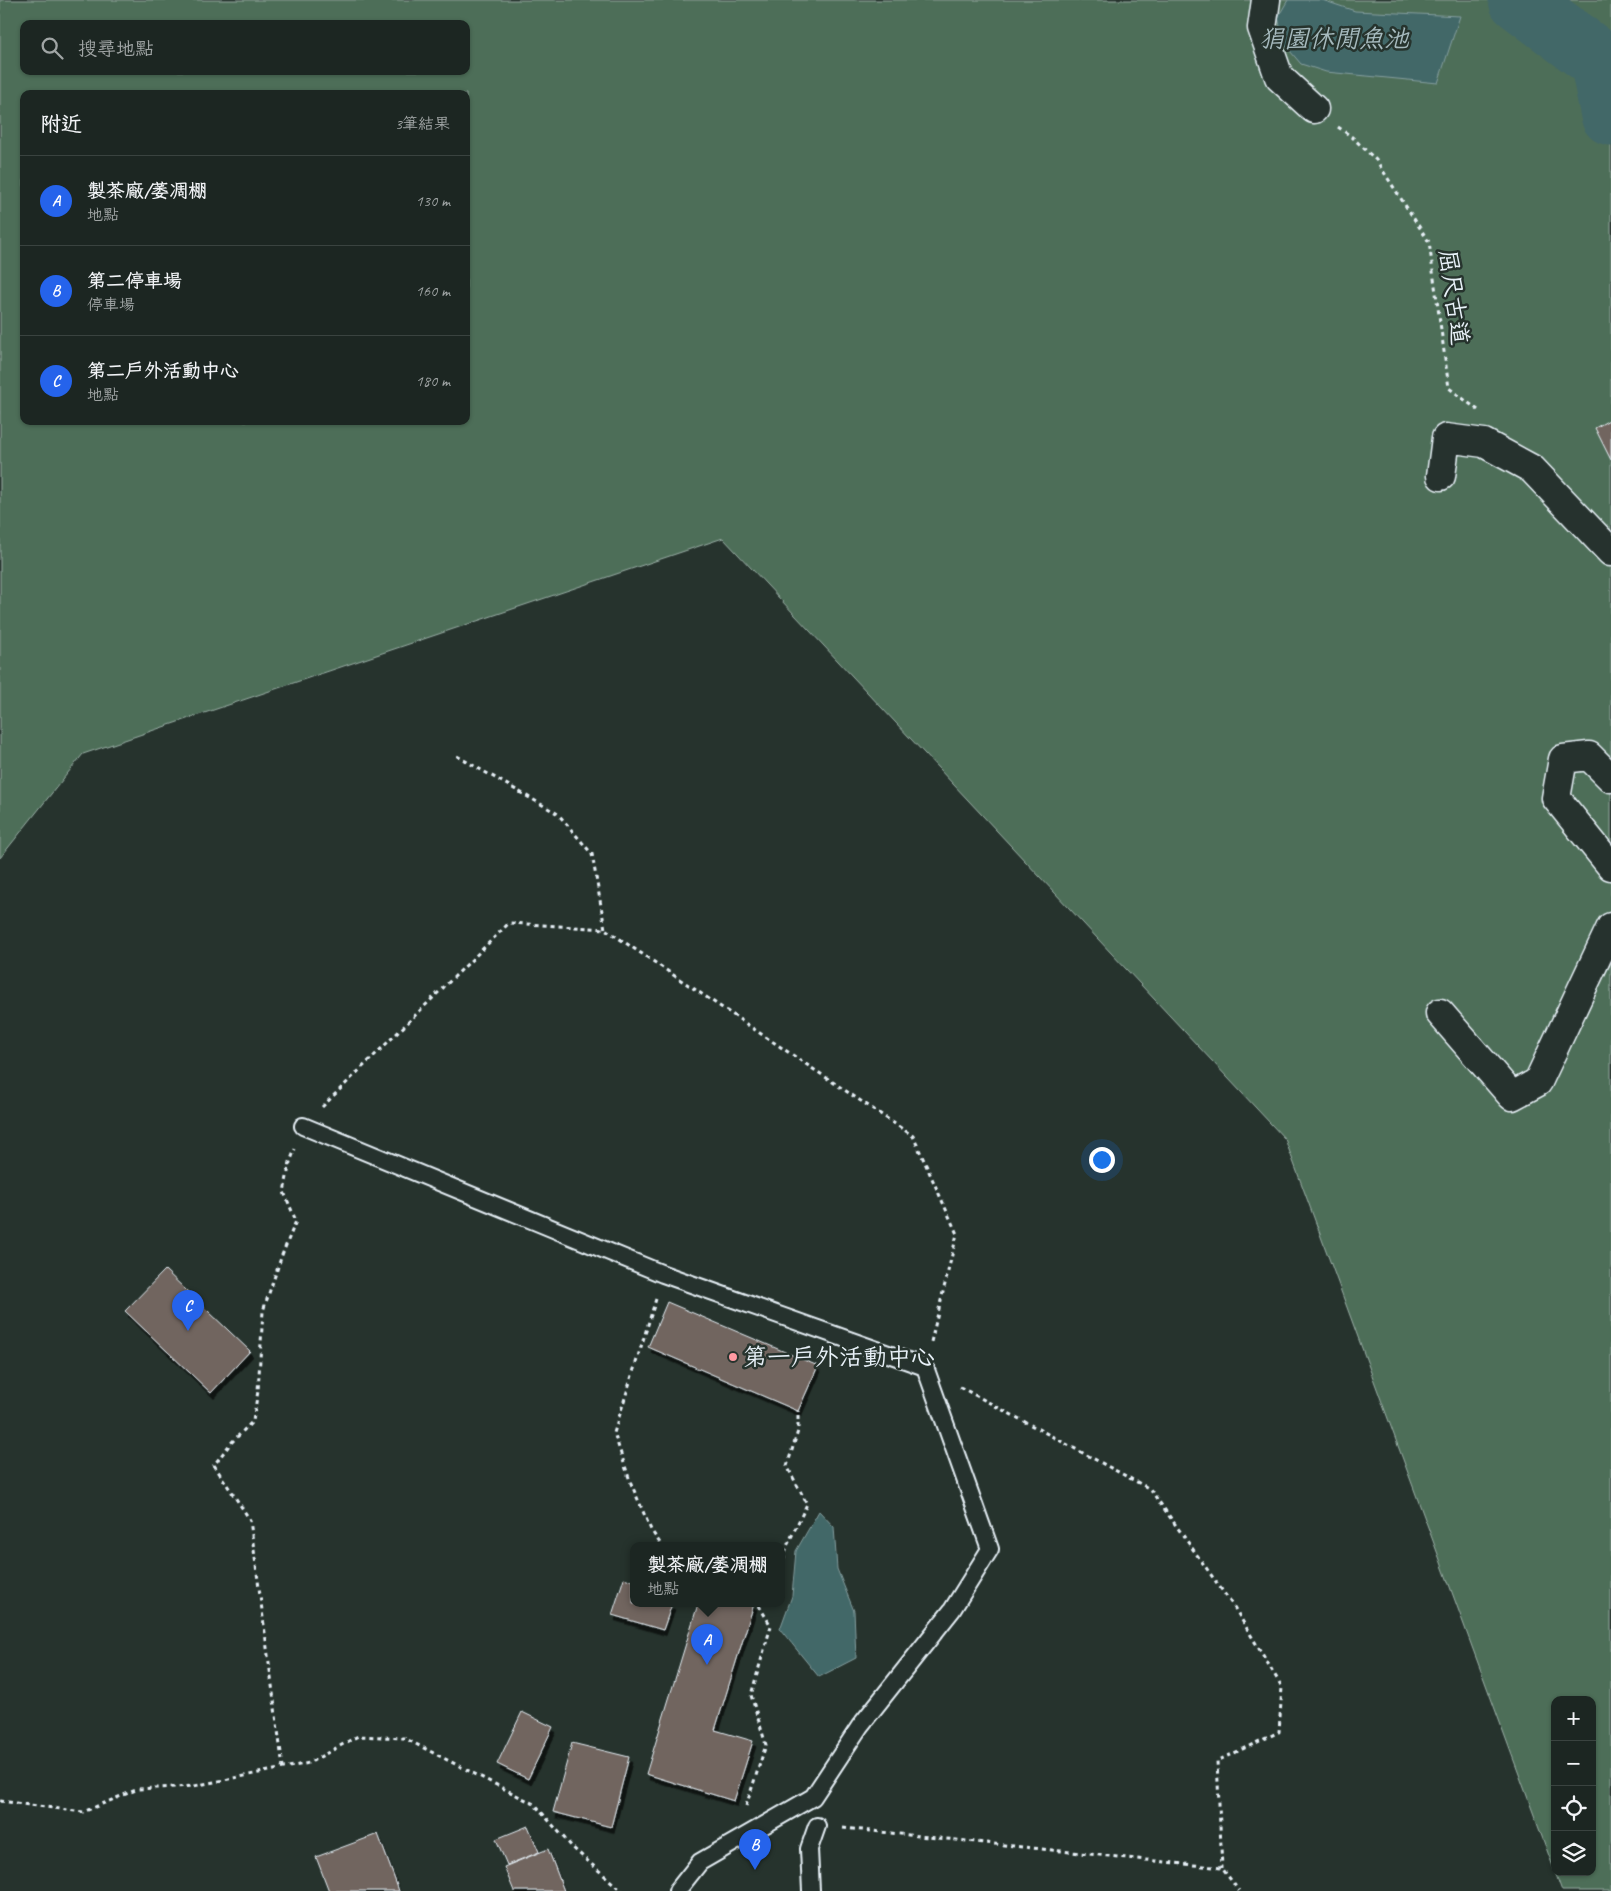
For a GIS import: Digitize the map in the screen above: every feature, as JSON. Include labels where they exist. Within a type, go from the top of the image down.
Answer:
[{"type":"street","points":[[1266,0],[1262,28],[1279,77],[1314,110]]},
{"type":"street","points":[[1441,476],[1446,438],[1484,442],[1532,469],[1611,552]]},
{"type":"street","points":[[1611,778],[1589,756],[1564,759],[1556,798],[1611,866]]},
{"type":"street","points":[[1440,1012],[1512,1096],[1538,1082],[1611,927]]},
{"type":"lane","points":[[303,1126],[663,1274],[925,1367],[990,1549],[952,1610],[860,1726],[813,1797],[700,1862],[677,1891]]},
{"type":"lane","points":[[811,1891],[809,1849],[817,1826]]},
{"type":"path","name":"屈尺古道","points":[[1314,110],[1352,137],[1376,160],[1429,242],[1449,388],[1480,411]]},
{"type":"path","points":[[456,756],[558,814],[592,854],[605,928]]},
{"type":"path","points":[[283,1768],[274,1717],[250,1520],[214,1465],[231,1443],[253,1421],[258,1391],[263,1311],[282,1255],[296,1222],[284,1192],[290,1162],[303,1126],[509,923],[605,928],[913,1136],[957,1234],[925,1367],[1150,1489],[1234,1606],[1282,1687],[1279,1732],[1217,1761],[1222,1868],[1239,1891]]},
{"type":"path","points":[[659,1542],[650,1530],[630,1481],[614,1433],[663,1274]]},
{"type":"path","points":[[785,1553],[807,1504],[787,1466],[798,1430],[798,1411]]},
{"type":"path","points":[[734,1842],[766,1744],[751,1695],[771,1626],[760,1607]]},
{"type":"path","points":[[0,1801],[83,1812],[138,1789],[194,1786],[309,1763],[358,1736],[404,1738],[534,1804],[573,1848],[622,1891]]},
{"type":"path","points":[[817,1826],[1222,1868]]},
{"type":"green space","points":[[0,0],[1611,0],[1611,1891],[1562,1891],[1556,1876],[1596,1876],[1596,1696],[1551,1696],[1551,1861],[1285,1139],[723,538],[83,754],[0,858]]},
{"type":"water","name":"狷園休閒魚池","points":[[1288,0],[1322,0],[1355,11],[1460,16],[1438,83],[1326,72],[1301,64],[1284,44],[1278,17]]},
{"type":"water","points":[[819,1511],[834,1527],[837,1569],[854,1611],[856,1658],[819,1677],[780,1629],[792,1596],[796,1551]]},
{"type":"building","points":[[1611,419],[1611,460],[1595,428]]},
{"type":"building","points":[[165,1270],[250,1351],[211,1393],[125,1311]]},
{"type":"building","name":"第一戶外活動中心","points":[[667,1302],[818,1366],[798,1411],[648,1347]]},
{"type":"building","points":[[624,1578],[630,1580],[630,1607],[671,1607],[663,1630],[612,1615]]},
{"type":"building","points":[[697,1607],[753,1607],[715,1730],[753,1741],[734,1801],[646,1774]]},
{"type":"building","points":[[522,1712],[553,1727],[528,1779],[497,1764]]},
{"type":"building","points":[[572,1743],[629,1757],[611,1827],[553,1812]]},
{"type":"building","points":[[528,1826],[539,1852],[507,1865],[496,1839]]},
{"type":"building","points":[[378,1834],[399,1891],[329,1891],[316,1857]]},
{"type":"building","points":[[548,1849],[564,1891],[514,1891],[504,1867]]},
{"type":"waterway","points":[[1519,0],[1600,61],[1611,115]]},
{"type":"place","name":"第二戶外活動中心","points":[[188,1331]]},
{"type":"place","name":"第一戶外活動中心","points":[[733,1357]]},
{"type":"place","name":"製茶廠/萎凋棚","points":[[707,1665]]},
{"type":"place","name":"第二停車場","points":[[755,1870]]}]
